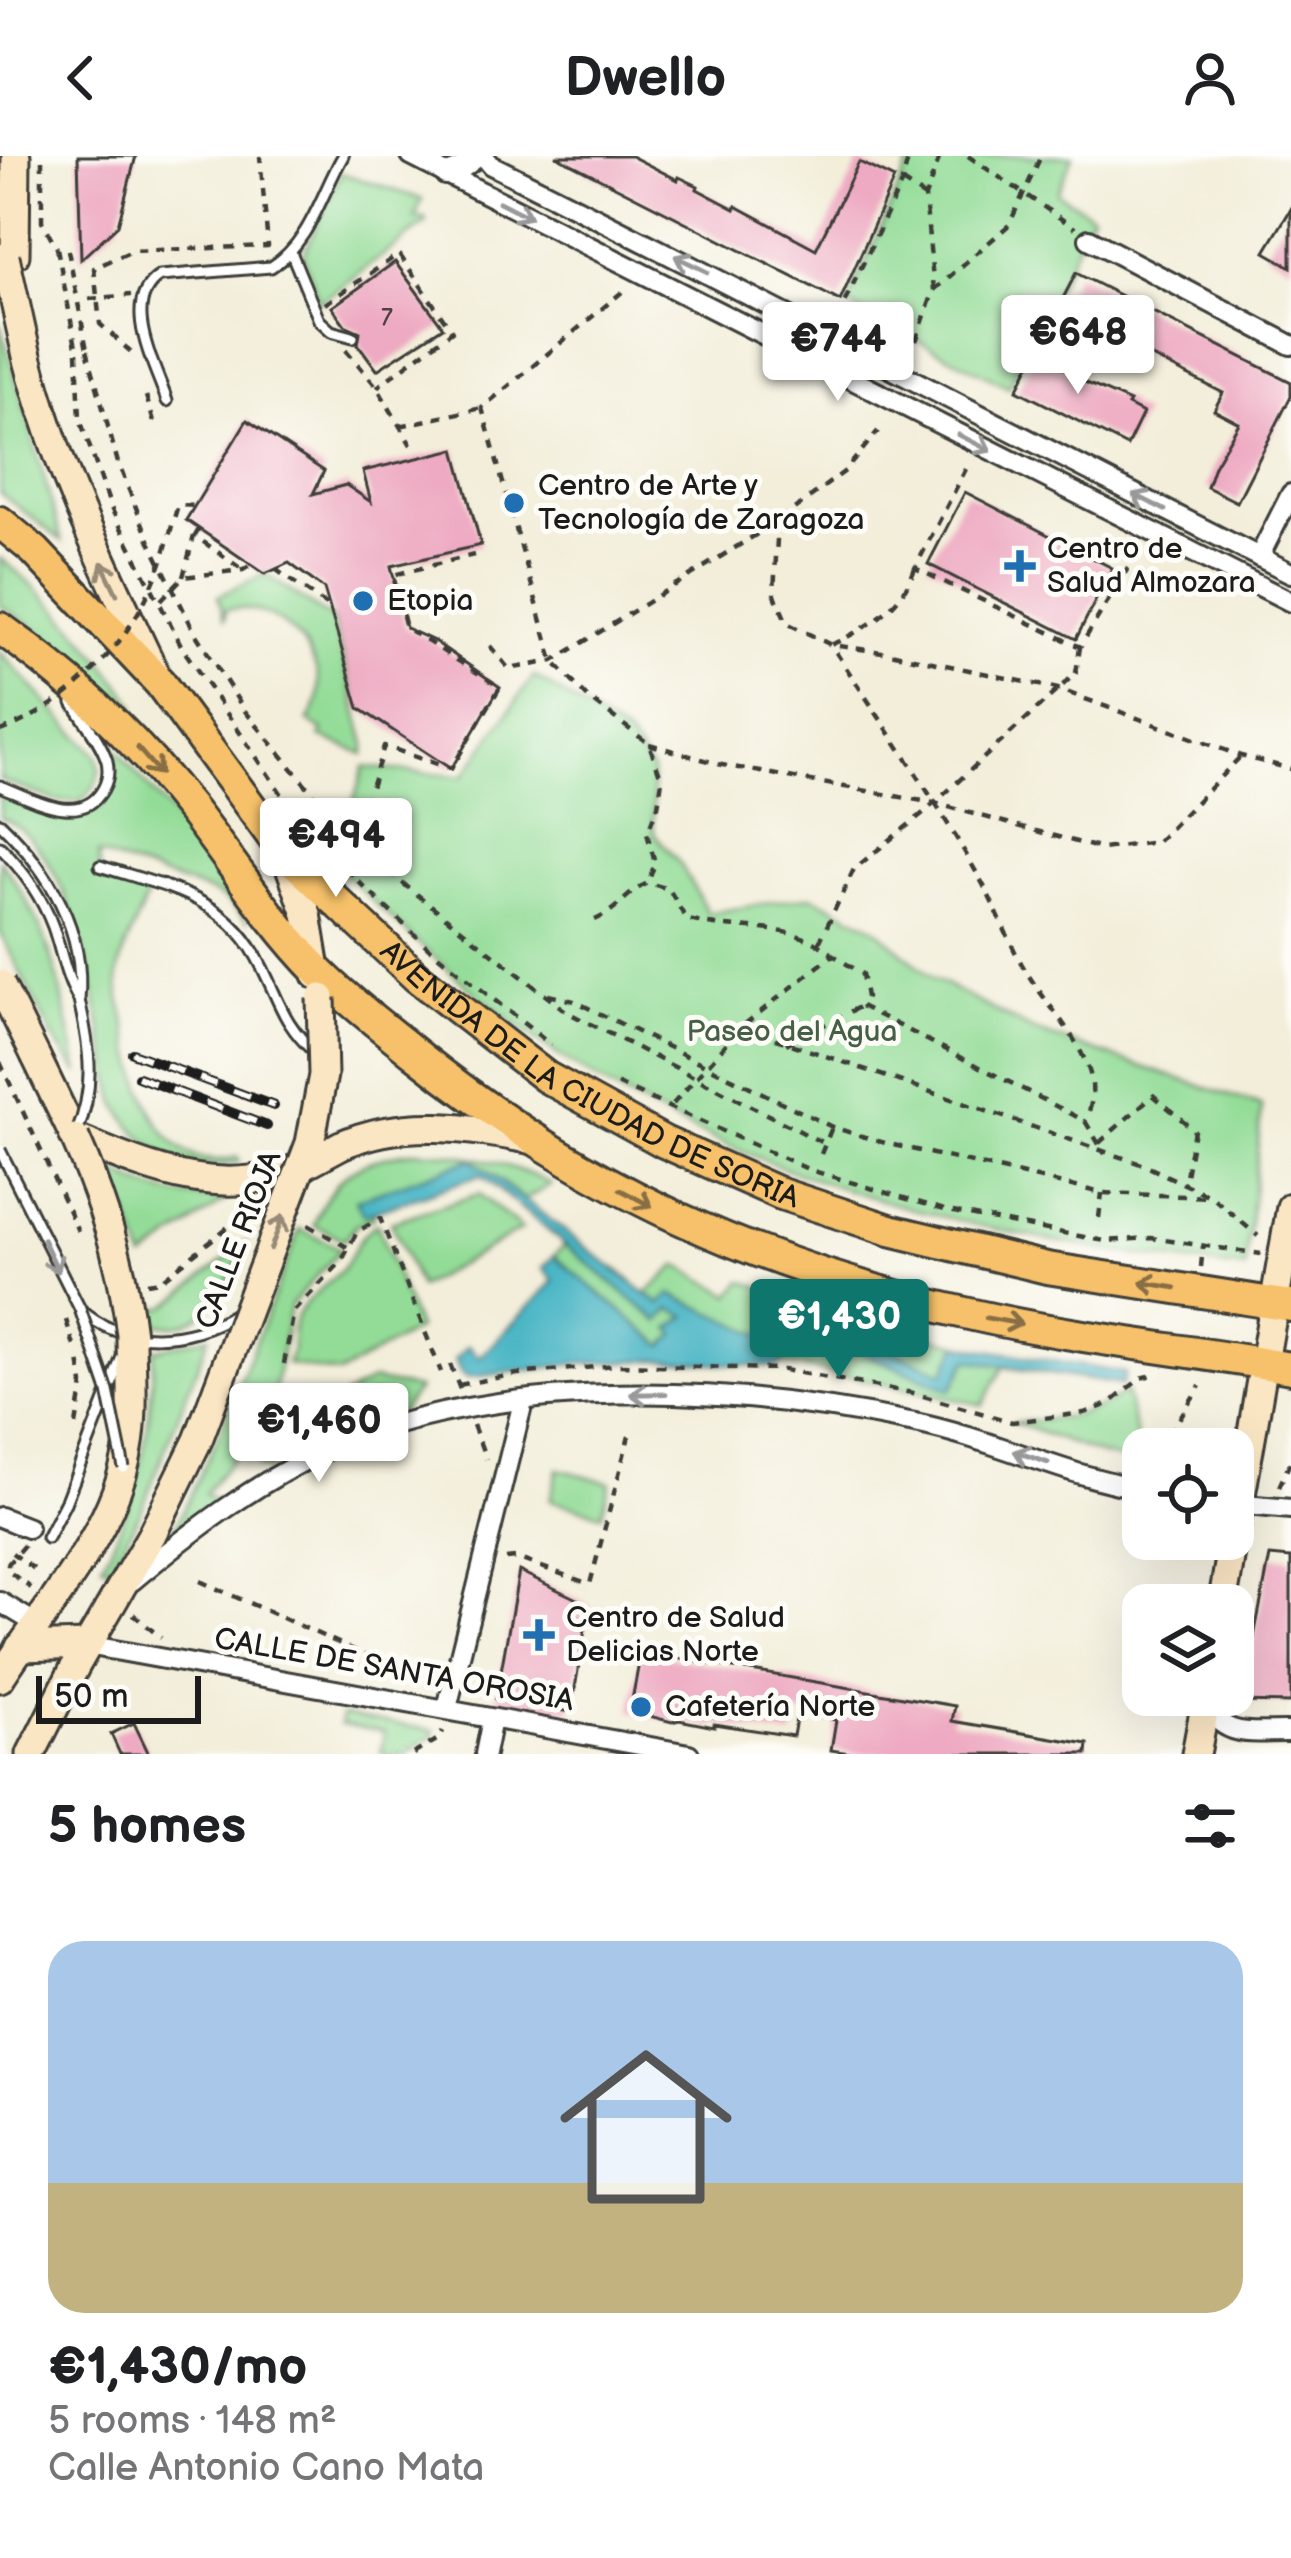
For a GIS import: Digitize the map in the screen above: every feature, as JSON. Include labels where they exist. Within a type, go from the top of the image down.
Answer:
[{"type":"main road","points":[[27,158],[7,251],[27,356],[68,488],[160,683]]},
{"type":"main road","name":"AVENIDA DE LA CIUDAD DE SORIA","points":[[0,522],[160,683],[284,852],[388,952],[474,1025],[546,1077],[646,1133],[781,1194],[890,1231],[1047,1268],[1282,1305]]},
{"type":"main road","points":[[0,628],[50,663],[149,760],[318,983],[349,1000],[535,1140],[678,1221],[760,1256],[856,1286],[979,1317],[1277,1366]]},
{"type":"main road","name":"CALLE RIOJA","points":[[31,1754],[87,1645],[124,1588],[198,1440],[302,1166],[320,1100],[324,1062],[318,983],[300,888],[284,852]]},
{"type":"main road","points":[[0,984],[97,1187],[121,1264],[131,1335],[131,1420],[124,1468],[101,1524],[0,1678]]},
{"type":"main road","points":[[75,1138],[141,1166],[200,1180],[259,1180],[302,1166],[373,1132],[414,1126],[535,1140]]},
{"type":"main road","points":[[1254,1444],[1277,1366],[1291,1207]]},
{"type":"main road","points":[[27,1635],[87,1645]]},
{"type":"main road","points":[[1196,1754],[1203,1716]]},
{"type":"street","points":[[411,156],[1291,602]]},
{"type":"street","points":[[445,175],[482,156],[490,165],[1291,573]]},
{"type":"street","points":[[1089,238],[1291,345]]},
{"type":"street","points":[[1259,557],[1291,494]]},
{"type":"street","points":[[124,1588],[209,1521],[326,1450],[400,1424],[523,1402],[635,1394],[777,1398],[920,1424],[1122,1485]]},
{"type":"street","points":[[446,1716],[523,1402]]},
{"type":"street","points":[[1254,1506],[1291,1509]]},
{"type":"street","points":[[0,1517],[31,1530]]},
{"type":"street","points":[[0,1603],[27,1635]]},
{"type":"street","name":"CALLE DE SANTA OROSIA","points":[[87,1645],[446,1716],[492,1719],[689,1754]]},
{"type":"street","points":[[1212,1716],[1223,1728],[1291,1732]]},
{"type":"street","points":[[485,1754],[492,1719]]},
{"type":"lane","points":[[167,401],[142,323],[141,294],[160,276],[271,267],[302,238],[343,156]]},
{"type":"lane","points":[[290,252],[324,327],[353,337]]},
{"type":"lane","points":[[0,786],[48,805],[73,809],[95,800],[107,781],[106,759],[50,663]]},
{"type":"lane","points":[[0,823],[45,874],[67,916],[79,958],[79,1000],[91,1082],[86,1113],[75,1138]]},
{"type":"lane","points":[[0,847],[39,898],[79,1000]]},
{"type":"lane","points":[[100,866],[217,908],[255,952],[290,1030],[324,1062]]},
{"type":"lane","points":[[0,1150],[80,1309],[108,1391],[124,1468]]},
{"type":"lane","points":[[80,1309],[104,1328],[131,1335],[193,1332],[218,1324],[250,1304]]},
{"type":"lane","points":[[47,1538],[131,1335]]},
{"type":"path","points":[[829,334],[902,182],[909,156]]},
{"type":"path","points":[[916,341],[934,290],[925,197],[940,156]]},
{"type":"path","points":[[968,156],[1089,238]]},
{"type":"path","points":[[934,290],[1009,225],[1041,156]]},
{"type":"path","points":[[27,158],[44,164],[42,220],[57,248],[77,352],[80,419],[111,508],[183,649],[287,802],[362,885],[430,949],[532,1026],[558,1053]]},
{"type":"path","points":[[902,182],[925,197]]},
{"type":"path","name":"AVENIDA DE LA CIUDAD DE SORIA","points":[[68,250],[87,350],[118,464],[171,587],[245,711],[334,818],[376,859],[567,1012],[825,1144]]},
{"type":"path","points":[[315,311],[399,254],[452,331],[377,387]]},
{"type":"path","points":[[399,426],[482,408],[622,292]]},
{"type":"path","points":[[89,299],[141,294]]},
{"type":"path","points":[[363,370],[411,446]]},
{"type":"path","points":[[482,408],[553,661],[586,697],[649,744],[722,765],[934,803],[1102,849],[1157,842],[1241,756]]},
{"type":"path","points":[[490,646],[509,669],[553,661],[778,520],[845,471],[878,431]]},
{"type":"path","points":[[831,645],[874,624],[908,590],[967,469]]},
{"type":"path","points":[[0,731],[38,712],[93,670],[149,593],[178,505],[195,506]]},
{"type":"path","points":[[778,520],[774,593],[787,623],[831,645],[1058,689],[1241,756],[1291,769]]},
{"type":"path","points":[[183,577],[199,529]]},
{"type":"path","points":[[194,536],[243,570]]},
{"type":"path","points":[[355,838],[384,746],[452,769],[500,687],[406,628],[393,574],[474,555]]},
{"type":"path","points":[[819,943],[854,869],[1076,673],[1079,647],[1136,555]]},
{"type":"path","points":[[159,602],[183,577],[251,565]]},
{"type":"path","points":[[915,568],[1079,647]]},
{"type":"path","points":[[275,569],[329,607]]},
{"type":"path","points":[[402,612],[428,606]]},
{"type":"path","points":[[831,645],[874,715],[906,752],[980,879],[1023,966],[1082,1054],[1091,1073],[1093,1106],[1085,1121]]},
{"type":"path","points":[[648,883],[655,863],[647,833],[662,780],[649,744]]},
{"type":"path","points":[[595,920],[616,911],[627,893],[648,883],[669,889],[686,919],[712,926],[790,931],[819,943],[862,974],[866,997],[861,1006],[786,1044]]},
{"type":"path","points":[[673,1104],[741,1027],[833,955]]},
{"type":"path","points":[[542,994],[574,1001],[832,1127],[968,1164],[1102,1193],[1212,1197]]},
{"type":"path","points":[[861,1006],[1085,1121],[1105,1154]]},
{"type":"path","points":[[741,1027],[1144,1165],[1212,1197],[1258,1236]]},
{"type":"path","points":[[0,1062],[78,1231]]},
{"type":"path","points":[[605,1079],[810,1170],[948,1211],[1105,1241],[1151,1238],[1263,1255]]},
{"type":"path","points":[[1099,1143],[1153,1095],[1194,1130],[1185,1184]]},
{"type":"path","points":[[821,1154],[832,1127]]},
{"type":"path","points":[[1099,1218],[1102,1193]]},
{"type":"path","points":[[147,1283],[160,1282],[253,1208],[259,1209]]},
{"type":"path","points":[[284,1364],[294,1311],[341,1262],[357,1232],[380,1218],[441,1372]]},
{"type":"path","points":[[308,1225],[347,1247]]},
{"type":"path","points":[[1199,1292],[1203,1246]]},
{"type":"path","points":[[74,1438],[83,1384],[65,1323],[80,1309]]},
{"type":"path","points":[[450,1364],[459,1385],[596,1366],[778,1369],[913,1393],[1012,1422],[1084,1413],[1109,1404],[1144,1376],[1165,1377]]},
{"type":"path","points":[[1173,1428],[1200,1386]]},
{"type":"path","points":[[486,1559],[516,1558],[590,1584],[628,1436]]},
{"type":"path","points":[[1274,1496],[1291,1460]]},
{"type":"path","points":[[8,1571],[31,1530]]},
{"type":"path","points":[[14,1555],[37,1570]]},
{"type":"path","name":"CALLE DE SANTA OROSIA","points":[[200,1581],[412,1676]]},
{"type":"path","points":[[413,1754],[440,1738],[446,1716]]},
{"type":"green space","points":[[913,156],[1073,156],[1057,193],[1092,214],[1009,387],[847,304]]},
{"type":"green space","points":[[341,173],[422,199],[415,218],[425,218],[426,223],[320,302],[303,255]]},
{"type":"green space","points":[[0,323],[62,541],[0,493]]},
{"type":"green space","points":[[0,558],[74,626],[135,705],[134,711],[26,621],[0,606]]},
{"type":"green space","points":[[265,574],[333,620],[366,744],[364,754],[320,737],[323,730],[308,721],[317,702],[319,681],[302,642],[286,626],[247,609],[226,610],[225,620],[218,596]]},
{"type":"green space","points":[[0,652],[96,755],[96,782],[78,802],[56,801],[0,780]]},
{"type":"green space","name":"Paseo del Agua","points":[[534,676],[628,737],[652,770],[654,833],[681,865],[708,913],[812,896],[874,927],[932,978],[1034,1031],[1262,1106],[1245,1269],[1002,1231],[844,1189],[691,1129],[618,1092],[541,1043],[469,988],[334,865],[364,767],[463,777]]},
{"type":"green space","points":[[111,744],[179,823],[248,922],[213,893],[98,854],[102,880],[148,893],[118,981],[146,1099],[171,1140],[189,1154],[211,1160],[237,1157],[239,1162],[201,1165],[167,1155],[126,1119],[116,1102],[93,987],[67,900],[49,863],[27,835],[0,817],[0,794],[58,815],[89,813],[110,790]]},
{"type":"green space","points":[[0,860],[44,937],[79,1074],[52,1036],[0,932]]},
{"type":"green space","points":[[417,1151],[486,1160],[551,1184],[525,1200],[471,1159],[364,1215],[373,1212],[374,1217],[357,1224],[344,1240],[314,1225],[330,1192],[352,1170],[380,1158]]},
{"type":"green space","points":[[112,1170],[167,1193],[227,1199],[144,1259]]},
{"type":"green space","points":[[479,1194],[522,1229],[419,1287],[391,1222]]},
{"type":"green space","points":[[377,1224],[417,1329],[339,1374],[287,1364],[300,1311],[343,1268]]},
{"type":"green space","points":[[300,1229],[341,1249],[290,1306],[270,1414],[204,1494],[217,1502],[170,1538],[217,1439]]},
{"type":"green space","points":[[566,1243],[617,1269],[646,1294],[678,1265],[731,1295],[743,1281],[842,1314],[979,1349],[1125,1373],[1122,1385],[1003,1367],[983,1405],[781,1363],[783,1358],[672,1329],[676,1334],[665,1347],[554,1256]]},
{"type":"green space","points":[[245,1244],[223,1290],[200,1315],[170,1326],[152,1322],[150,1309],[166,1307]]},
{"type":"green space","points":[[209,1336],[141,1511],[110,1568],[102,1564],[126,1513],[141,1460],[154,1350]]},
{"type":"green space","points":[[372,1380],[418,1389],[400,1413],[326,1438],[267,1470],[257,1465],[296,1395],[335,1402]]},
{"type":"green space","points":[[1126,1392],[1134,1428],[1122,1428],[1122,1460],[1012,1422],[1072,1416]]},
{"type":"green space","points":[[558,1469],[610,1482],[602,1514],[550,1500]]},
{"type":"green space","points":[[342,1716],[434,1730],[434,1735],[405,1754],[381,1754],[384,1732],[340,1725]]},
{"type":"water","points":[[471,1159],[660,1304],[671,1294],[781,1344],[799,1310],[944,1373],[958,1345],[1125,1373],[1122,1385],[968,1360],[951,1390],[802,1328],[788,1359],[779,1367],[657,1360],[574,1364],[467,1378],[455,1359],[468,1346],[480,1357],[554,1281],[543,1268],[554,1256],[664,1346],[676,1334],[671,1328],[687,1316],[671,1309],[659,1322],[481,1175],[364,1215],[356,1200]]},
{"type":"building","points":[[78,156],[136,156],[118,225],[81,259]]},
{"type":"building","points":[[556,156],[631,156],[816,249],[859,162],[894,179],[840,301]]},
{"type":"building","points":[[1291,209],[1291,267],[1265,252]]},
{"type":"building","points":[[395,262],[443,327],[377,370],[358,344],[360,332],[345,325],[332,307]]},
{"type":"building","points":[[1076,273],[1291,382],[1291,396],[1237,502],[1207,487],[1239,423],[1214,410],[1223,393],[1065,313],[1059,306]]},
{"type":"building","points":[[1042,340],[1060,350],[1053,363],[1143,413],[1127,446],[1017,390]]},
{"type":"building","name":"Etopia","points":[[247,420],[324,471],[313,494],[346,485],[371,502],[363,471],[455,449],[481,545],[391,566],[406,628],[434,641],[500,687],[451,769],[359,708],[324,589],[289,563],[265,574],[186,520]]},
{"type":"building","name":"Centro de Salud Almozara","points":[[965,492],[1112,568],[1076,639],[928,564]]},
{"type":"building","points":[[1270,1556],[1291,1558],[1291,1703],[1254,1702],[1254,1637]]},
{"type":"building","name":"Centro de Salud Delicias Norte","points":[[519,1571],[589,1605],[571,1712],[496,1699]]},
{"type":"building","points":[[641,1652],[955,1706],[952,1721],[1088,1744],[1087,1754],[856,1754],[831,1750],[836,1720],[797,1713],[793,1736],[672,1722],[630,1711]]},
{"type":"building","points":[[134,1723],[149,1754],[120,1754],[111,1734]]},
{"type":"railway","points":[[132,1053],[274,1106]]},
{"type":"railway","points":[[138,1077],[267,1126]]},
{"type":"place","name":"Centro de Arte y Tecnología de Zaragoza","points":[[514,503]]},
{"type":"place","name":"Centro de Salud Almozara","points":[[1020,566]]},
{"type":"place","name":"Etopia","points":[[363,601]]},
{"type":"place","name":"Centro de Salud Delicias Norte","points":[[539,1635]]},
{"type":"place","name":"Cafetería Norte","points":[[641,1707]]}]
